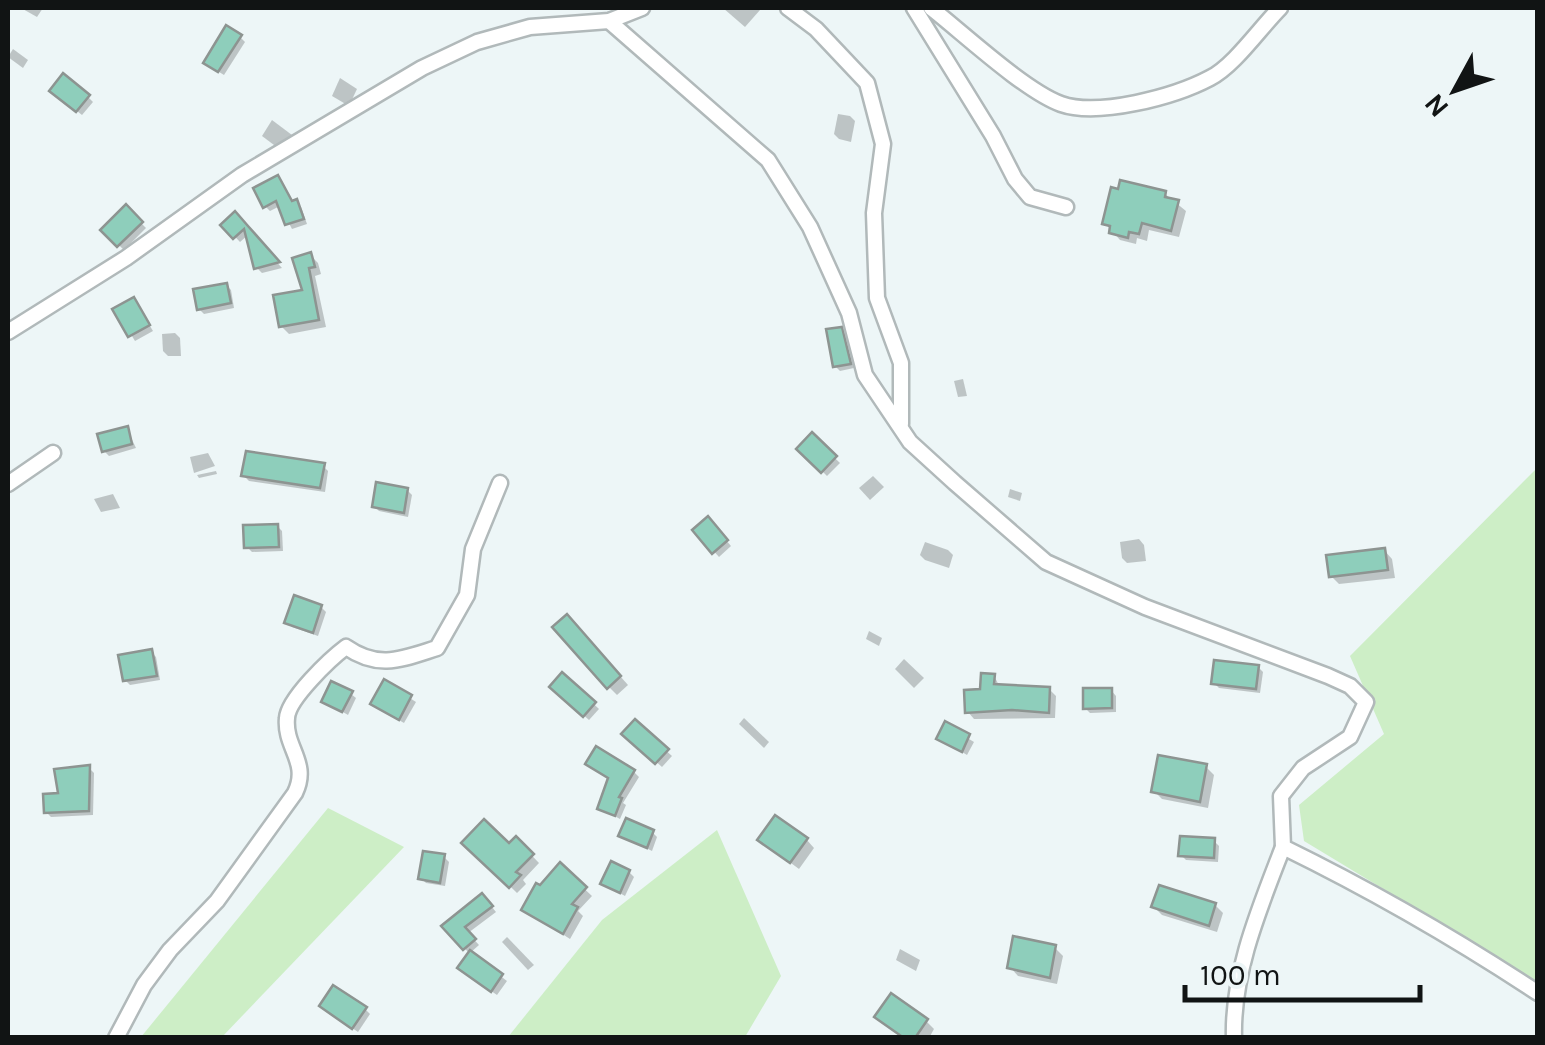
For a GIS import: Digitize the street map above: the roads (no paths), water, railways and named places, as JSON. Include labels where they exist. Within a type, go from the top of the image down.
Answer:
[{"type":"street","points":[[8,332],[126,258],[242,176],[422,68],[477,42],[530,27],[609,22],[642,8]]},
{"type":"street","points":[[788,8],[816,29],[867,83],[883,144],[874,212],[877,298],[901,364],[900,424]]},
{"type":"street","points":[[914,8],[994,136],[1015,179],[1030,197],[1066,207]]},
{"type":"street","points":[[931,8],[1058,104],[1093,111],[1142,102],[1210,78],[1280,8]]},
{"type":"street","points":[[609,22],[768,160],[810,226],[849,313],[865,375],[910,442],[1046,562],[1145,607],[1328,676],[1350,686],[1366,702],[1350,737],[1303,768],[1281,796],[1284,847],[1242,968],[1234,1038]]},
{"type":"street","points":[[8,484],[53,454]]},
{"type":"street","points":[[116,1038],[144,985],[217,901],[301,780],[287,718],[294,699],[330,659],[346,648],[366,661],[398,660],[437,648],[467,596],[473,550],[500,484]]},
{"type":"street","points":[[1284,847],[1474,951],[1538,994]]}]
